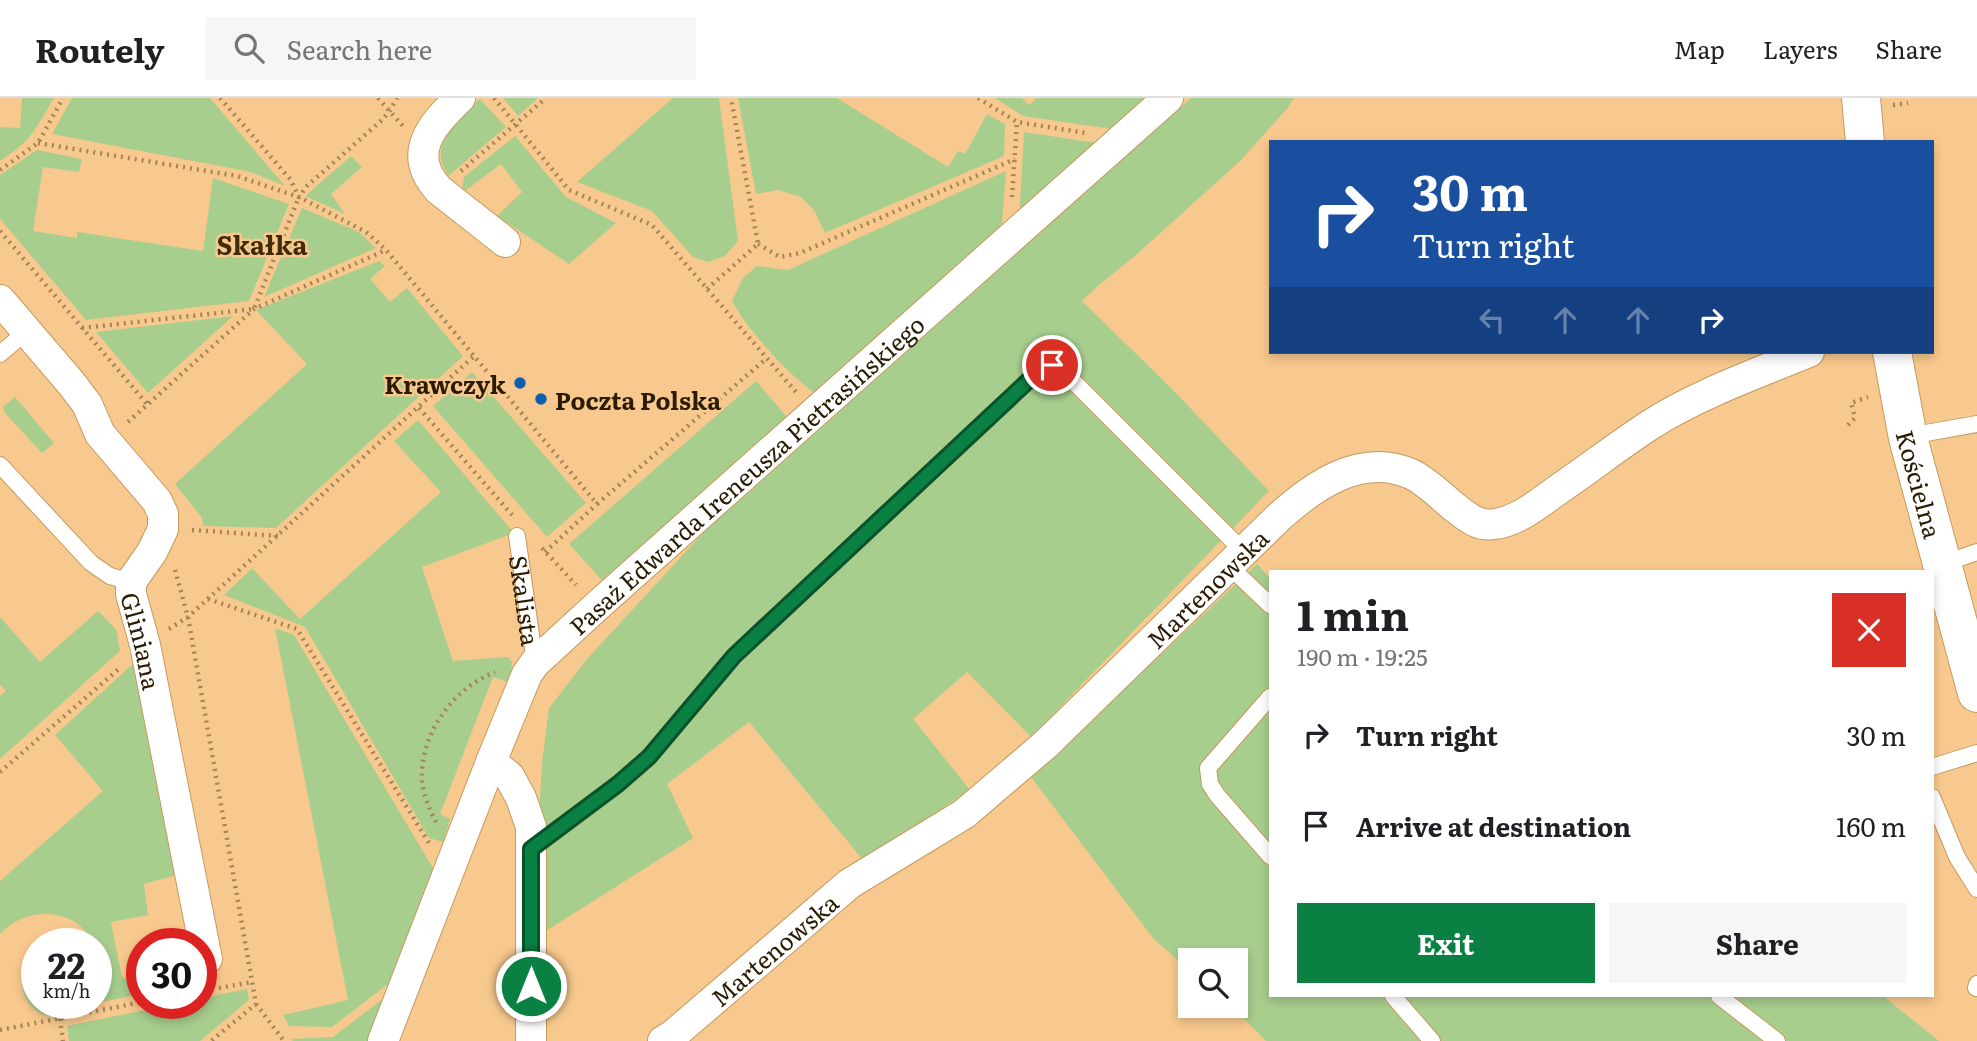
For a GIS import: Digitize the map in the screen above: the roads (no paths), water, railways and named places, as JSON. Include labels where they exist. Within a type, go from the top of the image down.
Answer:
[{"type":"street","points":[[460,98],[438,120],[425,144],[424,166],[439,190],[505,242]]},
{"type":"street","name":"Pasaż Edwarda Ireneusza Pietrasińskiego","points":[[383,1041],[491,762],[527,674],[535,663],[1168,98]]},
{"type":"street","points":[[1861,98],[1865,140]]},
{"type":"street","points":[[0,300],[27,331]]},
{"type":"street","name":"Gliniana","points":[[27,331],[87,404],[100,434],[157,501],[163,514],[163,529],[152,552],[131,582],[131,594],[145,645],[201,928]]},
{"type":"street","name":"Martenowska","points":[[663,1041],[849,884],[964,814],[1036,753],[1303,495],[1326,481],[1369,467],[1387,468],[1410,474],[1425,483],[1473,522],[1486,525],[1507,522],[1542,501],[1652,424],[1706,396],[1804,354]]},
{"type":"street","name":"Kościelna","points":[[1892,354],[1908,438],[1959,558],[1977,694]]},
{"type":"street","points":[[491,762],[509,776],[521,798],[531,827],[531,1041]]},
{"type":"lane","points":[[0,354],[27,331]]},
{"type":"lane","points":[[531,849],[618,784],[649,757],[734,656],[1044,366],[1059,367],[1236,559],[1269,604]]},
{"type":"lane","points":[[1908,438],[1977,424]]},
{"type":"lane","points":[[0,465],[91,563],[110,576],[131,582]]},
{"type":"lane","name":"Skalista","points":[[517,536],[535,663]]},
{"type":"lane","points":[[1269,698],[1208,768],[1210,784],[1217,794],[1269,855]]},
{"type":"lane","points":[[1934,766],[1977,753]]},
{"type":"lane","points":[[1934,802],[1957,857],[1977,889]]},
{"type":"lane","points":[[1394,997],[1432,1041]]},
{"type":"lane","points":[[1721,997],[1777,1041]]},
{"type":"place","name":"Krawczyk","points":[[520,383]]},
{"type":"place","name":"Poczta Polska","points":[[541,399]]},
{"type":"district","name":"Skałka","points":[[262,243]]}]
